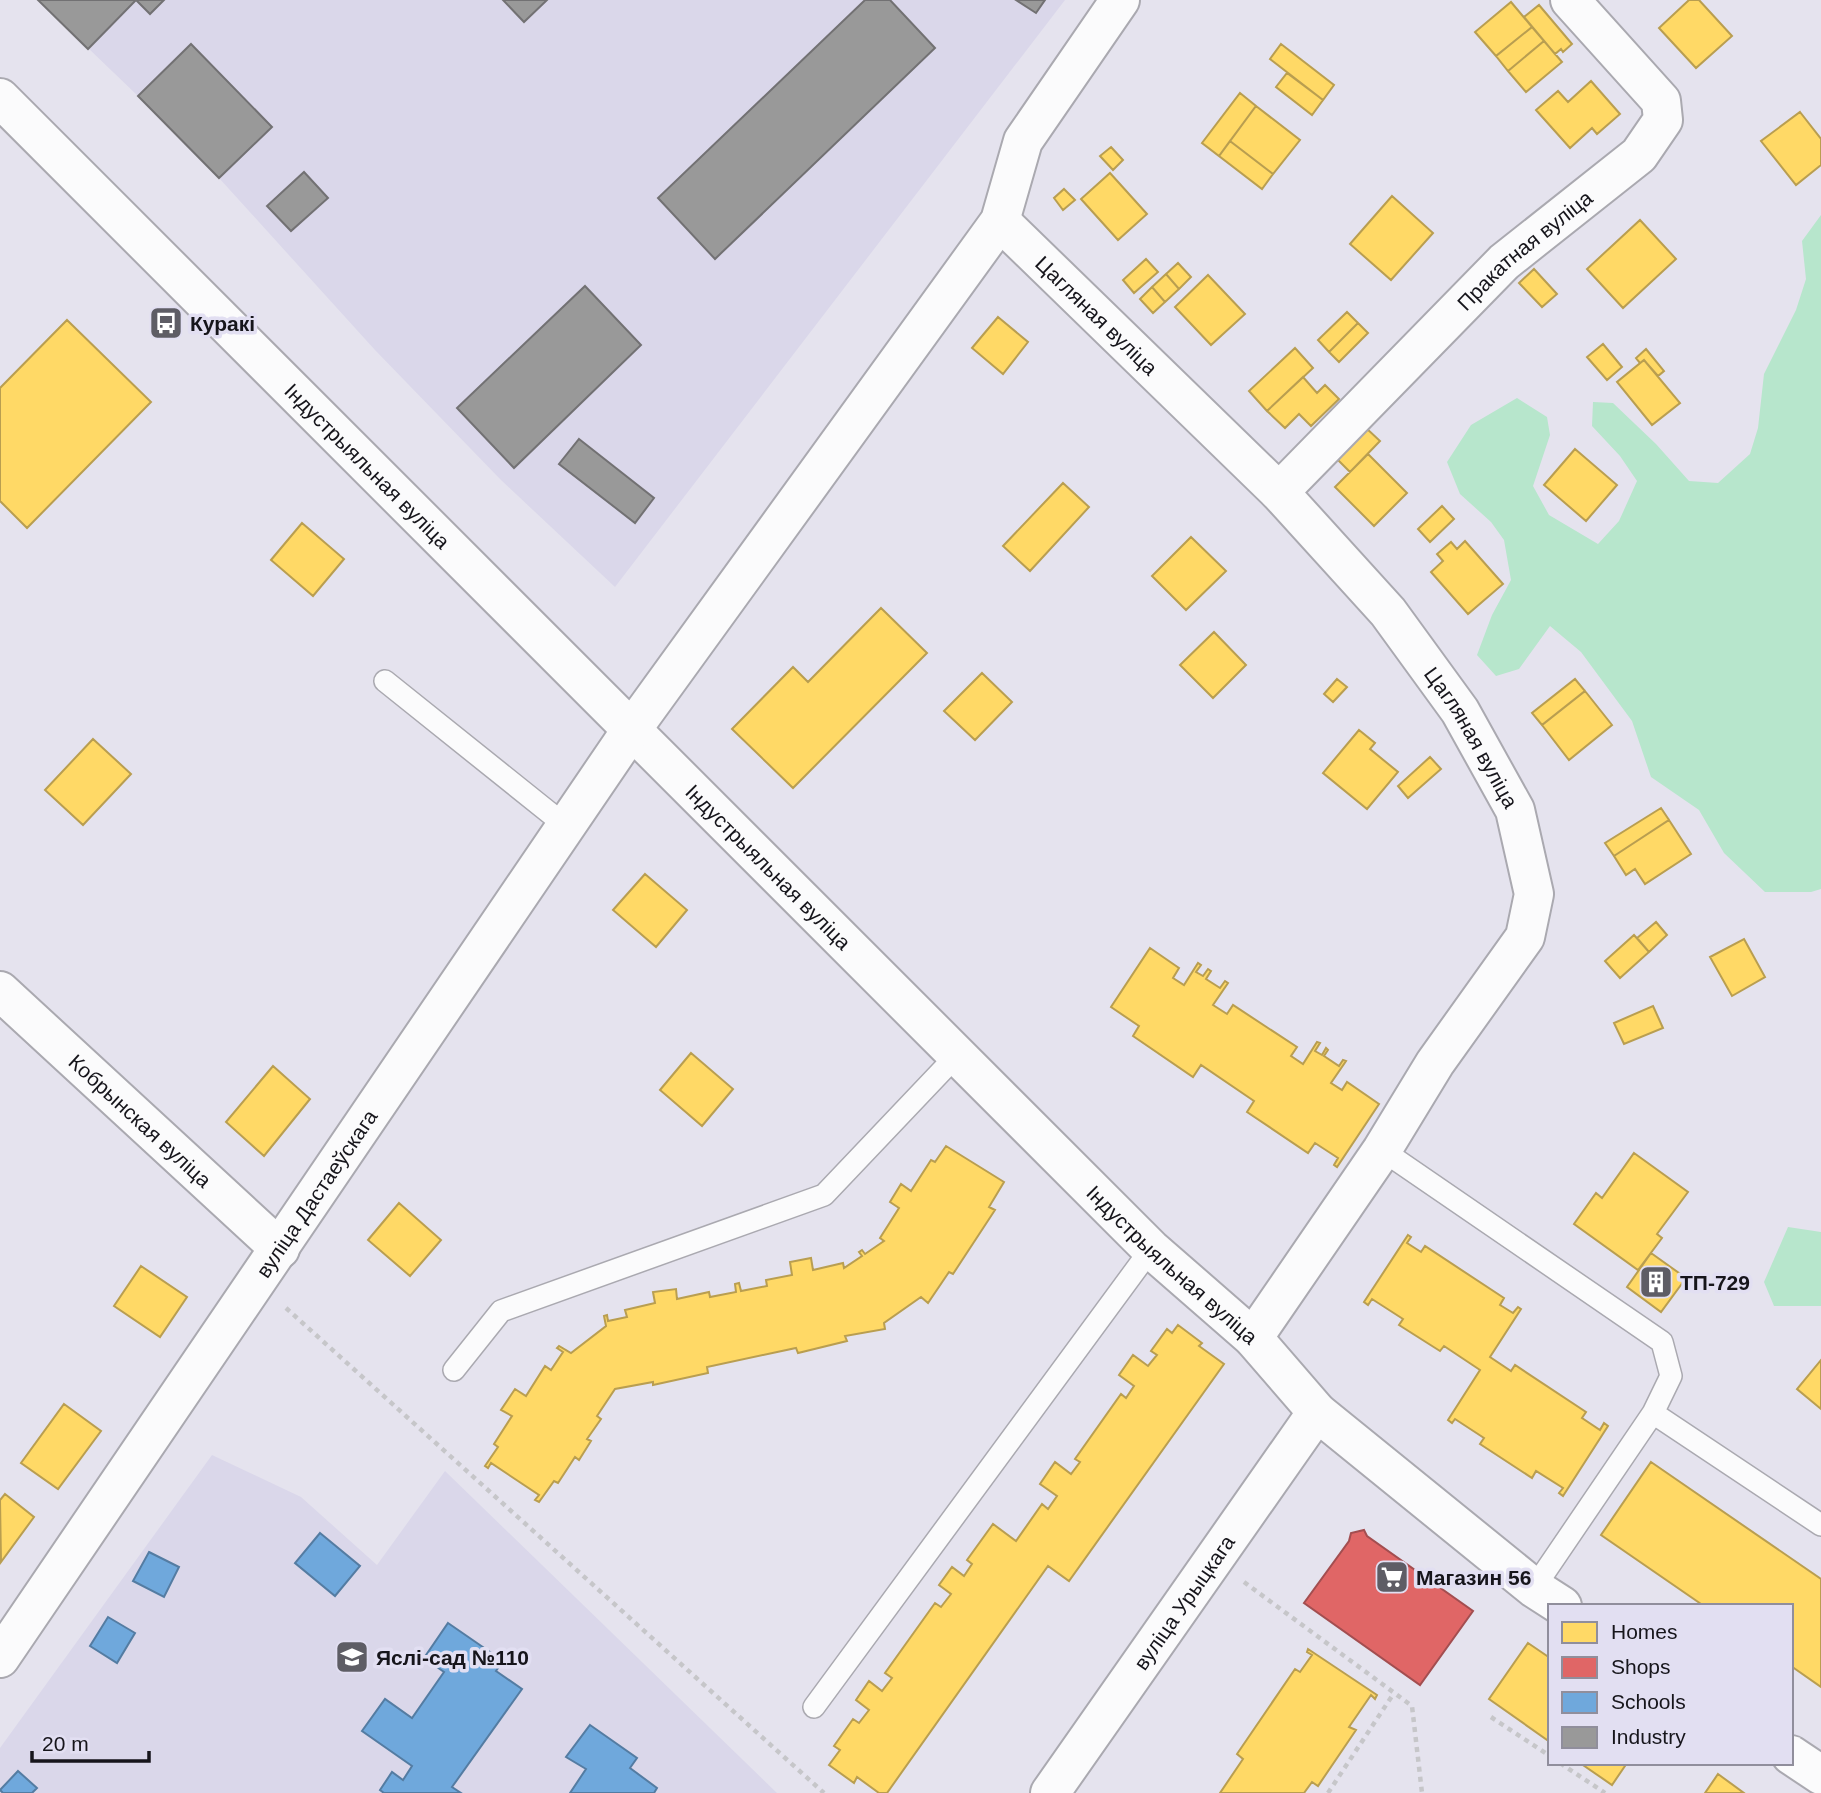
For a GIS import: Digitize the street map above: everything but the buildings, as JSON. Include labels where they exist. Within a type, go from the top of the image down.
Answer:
[{"type":"street","points":[[632,729],[1000,221],[1023,141],[1120,0]]},
{"type":"street","name":"Пракатная вуліца","points":[[1279,492],[1504,262],[1639,155],[1663,120],[1661,101],[1570,0]]},
{"type":"street","name":"Індустрыяльная вуліца","points":[[0,98],[1151,1249],[1253,1338],[1317,1412],[1548,1597]]},
{"type":"street","name":"Цагляная вуліца","points":[[1000,221],[1279,492],[1388,612],[1460,711],[1515,810],[1534,894],[1525,937],[1435,1063],[1382,1150],[1253,1338]]},
{"type":"street","name":"вуліца Дастаеўскага","points":[[0,1658],[632,729]]},
{"type":"street","name":"Кобрынская вуліца","points":[[0,991],[280,1249]]},
{"type":"street","name":"вуліца Урыцкага","points":[[1050,1793],[1317,1412]]},
{"type":"street","points":[[1793,1756],[1821,1775]]},
{"type":"lane","points":[[386,681],[566,826]]},
{"type":"lane","points":[[454,1370],[501,1311],[824,1195],[957,1055]]},
{"type":"lane","points":[[1382,1150],[1662,1342],[1671,1376],[1653,1413],[1548,1597]]},
{"type":"lane","points":[[814,1707],[1151,1249]]},
{"type":"lane","points":[[1653,1413],[1821,1525]]},
{"type":"path","points":[[257,1281],[824,1793]]},
{"type":"path","points":[[1213,1559],[1412,1706],[1422,1793]]},
{"type":"path","points":[[1328,1793],[1394,1693]]},
{"type":"path","points":[[1491,1717],[1548,1755]]},
{"type":"path","points":[[1563,1765],[1605,1793]]},
{"type":"shaded area","points":[[38,0],[1065,0],[615,587],[501,480],[375,350],[219,178]]},
{"type":"shaded area","name":"Яслі-сад №110","points":[[212,1455],[301,1497],[377,1565],[445,1471],[777,1793],[0,1793],[0,1748]]},
{"type":"green space","points":[[1821,215],[1821,889],[1811,892],[1765,892],[1724,853],[1699,810],[1651,777],[1632,721],[1581,652],[1550,626],[1519,669],[1496,676],[1477,655],[1492,615],[1511,580],[1504,540],[1491,522],[1460,494],[1447,462],[1471,425],[1517,398],[1547,417],[1550,435],[1533,486],[1549,515],[1598,544],[1619,521],[1637,481],[1620,456],[1592,426],[1593,402],[1613,403],[1656,444],[1689,481],[1718,483],[1750,454],[1758,428],[1764,374],[1796,310],[1806,279],[1802,241]]},
{"type":"green space","points":[[1788,1227],[1821,1232],[1821,1306],[1774,1306],[1764,1282]]},
{"type":"place","name":"Куракі","points":[[166,323]]},
{"type":"place","name":"ТП-729","points":[[1656,1282]]},
{"type":"place","name":"Магазин 56","points":[[1392,1577]]},
{"type":"place","name":"Яслі-сад №110","points":[[352,1657]]}]
